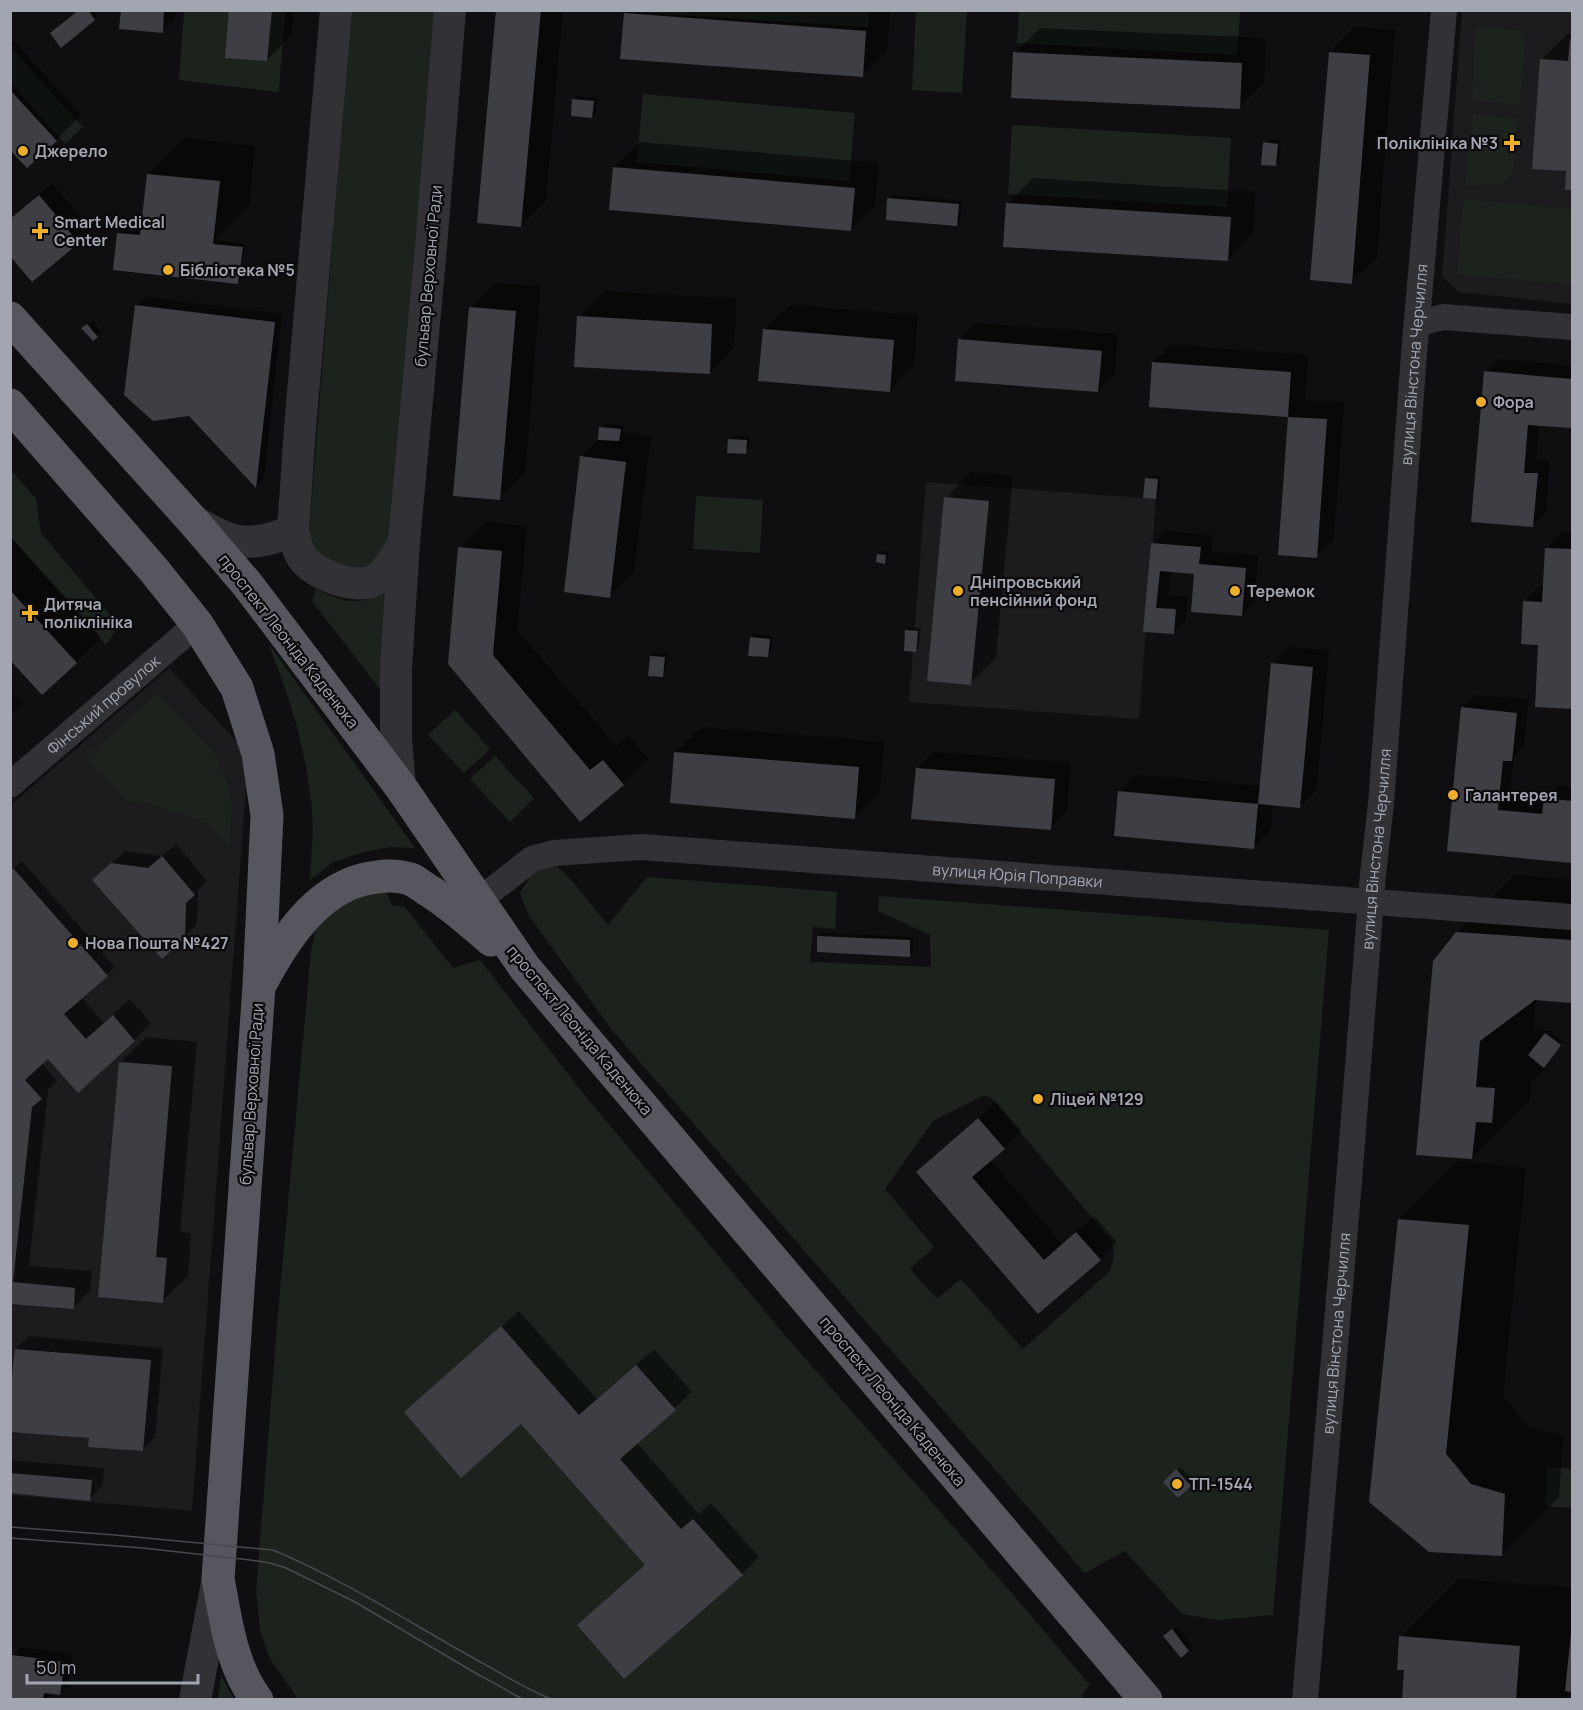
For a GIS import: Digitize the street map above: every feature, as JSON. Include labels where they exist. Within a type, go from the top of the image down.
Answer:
[{"type":"highway","name":"проспект Леоніда Каденюка","points":[[10,318],[193,520],[247,584],[400,786],[525,968],[1146,1700]]},
{"type":"highway","points":[[10,405],[153,569],[197,624]]},
{"type":"highway","name":"бульвар Верховної Ради","points":[[197,624],[237,688],[258,754],[267,815],[259,986],[218,1579],[229,1636],[243,1675],[258,1700]]},
{"type":"highway","points":[[259,986],[275,957],[316,906],[338,889],[358,881],[386,875],[412,880],[440,897],[525,968]]},
{"type":"street","name":"бульвар Верховної Ради","points":[[336,10],[293,531],[302,558],[321,573],[341,581],[359,583],[375,581],[386,572],[404,542]]},
{"type":"street","name":"бульвар Верховної Ради","points":[[400,786],[396,739],[396,669],[404,542],[450,10]]},
{"type":"street","name":"вулиця Вінстона Черчилля","points":[[1303,1695],[1316,1579],[1371,903],[1382,794],[1417,324],[1444,10]]},
{"type":"street","points":[[1417,324],[1443,317],[1572,327]]},
{"type":"street","points":[[193,520],[225,538],[249,543],[293,531]]},
{"type":"street","name":"Фінський провулок","points":[[10,785],[197,624]]},
{"type":"street","name":"вулиця Юрія Поправки","points":[[478,901],[532,859],[554,853],[641,848],[1572,917]]},
{"type":"street","name":"бульвар Верховної Ради","points":[[195,1700],[218,1579]]},
{"type":"shaded area","points":[[184,11],[285,11],[279,92],[179,80]]},
{"type":"shaded area","points":[[351,11],[439,11],[398,535],[385,562],[345,575],[312,547],[309,532]]},
{"type":"shaded area","points":[[615,11],[869,11],[868,27]]},
{"type":"shaded area","points":[[916,11],[967,11],[962,93],[912,90]]},
{"type":"shaded area","points":[[1019,11],[1240,11],[1237,55],[1017,43]]},
{"type":"shaded area","name":"Поліклініка №3","points":[[1462,11],[1572,11],[1572,304],[1459,292],[1442,276]]},
{"type":"shaded area","points":[[1475,27],[1518,30],[1525,39],[1520,105],[1472,100]]},
{"type":"shaded area","points":[[11,48],[83,127],[65,144],[11,83]]},
{"type":"shaded area","points":[[643,94],[855,113],[849,181],[637,162]]},
{"type":"shaded area","points":[[1473,114],[1518,119],[1513,174],[1502,184],[1465,185]]},
{"type":"shaded area","points":[[1012,125],[1231,138],[1227,207],[1008,194]]},
{"type":"shaded area","points":[[1463,199],[1572,209],[1572,284],[1457,275]]},
{"type":"shaded area","points":[[10,469],[36,499],[41,533],[119,626],[106,645],[11,538]]},
{"type":"shaded area","points":[[926,482],[1156,499],[1139,719],[909,702]]},
{"type":"shaded area","points":[[696,496],[763,500],[760,553],[693,549]]},
{"type":"shaded area","points":[[316,589],[349,601],[369,599],[393,591],[385,696],[312,601]]},
{"type":"shaded area","points":[[268,643],[415,848],[390,847],[364,852],[333,862],[310,880],[313,819],[310,789],[302,746],[290,704]]},
{"type":"shaded area","points":[[169,668],[237,742],[247,775],[192,1511],[11,1495],[10,806]]},
{"type":"shaded area","points":[[157,694],[214,752],[225,776],[232,806],[229,847],[208,824],[148,803],[127,801],[86,758]]},
{"type":"shaded area","points":[[455,710],[490,749],[464,773],[428,735]]},
{"type":"shaded area","points":[[495,756],[534,798],[510,822],[470,779]]},
{"type":"shaded area","name":"Ліцей №129","points":[[557,866],[608,925],[647,877],[837,892],[835,929],[813,927],[810,962],[931,967],[930,935],[878,911],[879,896],[1329,930],[1273,1615],[1218,1620],[1182,1614],[1125,1551],[1085,1573],[612,1030],[529,916],[520,893],[535,869]],"holes":[[[983,1096],[990,1097],[1110,1239],[1113,1252],[1109,1272],[1023,1349],[961,1279],[937,1299],[910,1269],[934,1247],[885,1189],[933,1121]]]},
{"type":"shaded area","points":[[383,886],[393,906],[404,906],[453,968],[480,960],[582,1092],[789,1340],[1090,1685],[1081,1695],[1084,1700],[299,1700],[270,1659],[260,1630],[256,1592],[278,1313],[311,952],[315,930],[331,908]]},
{"type":"shaded area","points":[[1547,1467],[1572,1469],[1572,1508],[1545,1506]]},
{"type":"shaded area","points":[[221,1675],[234,1699],[218,1699]]},
{"type":"building","points":[[79,10],[88,10],[95,20],[61,48],[50,33]]},
{"type":"building","points":[[121,10],[164,10],[163,33],[119,29]]},
{"type":"building","points":[[229,10],[272,10],[267,61],[225,58]]},
{"type":"building","points":[[496,10],[541,10],[521,227],[477,223]]},
{"type":"building","points":[[624,13],[866,31],[863,77],[620,59]]},
{"type":"building","points":[[1570,39],[1572,39],[1572,190],[1565,190],[1566,171],[1532,169],[1540,59],[1568,61]]},
{"type":"building","points":[[1013,52],[1242,63],[1240,109],[1011,98]]},
{"type":"building","points":[[1329,52],[1370,55],[1352,284],[1310,280]]},
{"type":"building","points":[[10,90],[57,141],[27,168],[10,150]]},
{"type":"building","points":[[572,99],[594,101],[592,118],[571,116]]},
{"type":"building","points":[[1263,142],[1278,144],[1276,166],[1261,165]]},
{"type":"building","points":[[613,167],[855,188],[851,231],[609,210]]},
{"type":"building","points":[[147,174],[220,181],[213,244],[243,247],[238,284],[113,270],[117,233],[140,235]]},
{"type":"building","name":"Smart Medical Center","points":[[39,195],[79,243],[32,282],[10,256],[10,219]]},
{"type":"building","points":[[887,198],[959,204],[957,226],[886,220]]},
{"type":"building","points":[[1006,203],[1231,217],[1228,261],[1003,247]]},
{"type":"building","points":[[135,305],[275,322],[256,488],[189,416],[153,421],[124,395]]},
{"type":"building","points":[[469,307],[516,311],[500,500],[453,496]]},
{"type":"building","points":[[577,316],[712,324],[710,374],[574,367]]},
{"type":"building","points":[[87,324],[98,337],[93,341],[81,328]]},
{"type":"building","points":[[763,329],[894,340],[890,392],[758,381]]},
{"type":"building","points":[[958,339],[1102,351],[1098,392],[955,381]]},
{"type":"building","points":[[1152,362],[1291,372],[1288,417],[1149,407]]},
{"type":"building","points":[[1484,371],[1572,379],[1572,428],[1528,425],[1524,473],[1538,473],[1533,527],[1471,522]]},
{"type":"building","points":[[1288,417],[1327,419],[1317,558],[1278,555]]},
{"type":"building","points":[[599,427],[621,429],[619,441],[598,440]]},
{"type":"building","points":[[728,439],[747,440],[746,454],[727,453]]},
{"type":"building","points":[[580,456],[626,462],[610,598],[564,592]]},
{"type":"building","points":[[1145,478],[1158,479],[1156,499],[1143,498]]},
{"type":"building","name":"Дніпровський пенсійний фонд","points":[[944,497],[989,501],[971,685],[927,681]]},
{"type":"building","points":[[1151,543],[1201,547],[1199,564],[1246,568],[1242,616],[1191,612],[1194,574],[1160,571],[1156,608],[1176,609],[1174,634],[1143,632]]},
{"type":"building","points":[[458,547],[502,551],[493,655],[590,770],[603,760],[624,785],[580,822],[448,664]]},
{"type":"building","points":[[1545,548],[1572,549],[1572,709],[1535,707],[1538,645],[1521,644],[1523,601],[1542,602]]},
{"type":"building","points":[[877,554],[886,555],[885,564],[876,562]]},
{"type":"building","points":[[10,590],[77,663],[42,695],[10,660]]},
{"type":"building","points":[[905,630],[918,631],[916,652],[904,651]]},
{"type":"building","points":[[750,637],[770,639],[768,657],[748,656]]},
{"type":"building","points":[[650,656],[665,657],[663,677],[648,676]]},
{"type":"building","points":[[1271,663],[1313,667],[1300,808],[1258,804]]},
{"type":"building","points":[[1461,707],[1517,713],[1512,761],[1503,761],[1498,810],[1542,814],[1544,798],[1572,801],[1572,863],[1447,851]]},
{"type":"building","points":[[674,752],[859,767],[855,819],[670,803]]},
{"type":"building","points":[[916,768],[1055,779],[1051,830],[911,819]]},
{"type":"building","points":[[1118,791],[1258,804],[1254,849],[1114,836]]},
{"type":"building","points":[[162,856],[195,895],[186,903],[185,938],[162,959],[92,880],[111,863],[148,868]]},
{"type":"building","points":[[13,868],[108,976],[64,1014],[86,1039],[113,1015],[135,1041],[78,1093],[48,1059],[25,1080],[42,1099],[32,1107],[13,1282],[75,1288],[74,1309],[10,1304],[10,871]]},
{"type":"building","points":[[1456,932],[1572,940],[1572,1003],[1535,1000],[1480,1041],[1476,1087],[1495,1088],[1492,1123],[1476,1122],[1472,1159],[1416,1155],[1433,961]]},
{"type":"building","points":[[817,936],[910,940],[910,957],[817,952]]},
{"type":"building","points":[[1545,1033],[1561,1045],[1544,1068],[1528,1055]]},
{"type":"building","points":[[119,1062],[172,1066],[156,1257],[167,1258],[163,1303],[98,1297]]},
{"type":"building","points":[[978,1118],[1005,1149],[972,1177],[1044,1260],[1076,1232],[1101,1260],[1038,1314],[916,1172]]},
{"type":"building","points":[[1398,1219],[1469,1225],[1446,1454],[1471,1484],[1505,1494],[1502,1556],[1429,1552],[1369,1502]]},
{"type":"building","points":[[501,1326],[579,1415],[636,1365],[676,1410],[620,1459],[681,1529],[693,1519],[743,1575],[624,1679],[577,1625],[645,1565],[521,1424],[461,1478],[404,1412]]},
{"type":"building","points":[[15,1349],[151,1360],[143,1451],[88,1447],[89,1438],[10,1432],[10,1394]]},
{"type":"building","name":"ТП-1544","points":[[1176,1469],[1191,1486],[1178,1498],[1163,1482]]},
{"type":"building","points":[[10,1473],[92,1480],[90,1501],[10,1493]]},
{"type":"building","points":[[1172,1629],[1189,1651],[1181,1658],[1163,1636]]},
{"type":"building","points":[[1572,1633],[1572,1692],[1565,1691]]},
{"type":"building","points":[[1399,1636],[1520,1646],[1516,1700],[1402,1700],[1404,1670],[1397,1670]]},
{"type":"building","points":[[12,1655],[65,1662],[60,1695],[44,1693],[43,1700],[10,1700]]},
{"type":"tram line","points":[[10,1527],[273,1550],[347,1586],[510,1679],[554,1700]]},
{"type":"tram line","points":[[10,1538],[143,1548],[250,1560],[286,1568],[355,1602],[524,1700]]},
{"type":"place","name":"Поліклініка №3","points":[[1512,143]]},
{"type":"place","name":"Джерело","points":[[23,151]]},
{"type":"place","name":"Smart Medical Center","points":[[40,231]]},
{"type":"place","name":"Бібліотека №5","points":[[168,270]]},
{"type":"place","name":"Фора","points":[[1481,402]]},
{"type":"place","name":"Дніпровський пенсійний фонд","points":[[958,591]]},
{"type":"place","name":"Теремок","points":[[1235,591]]},
{"type":"place","name":"Дитяча поліклініка","points":[[30,613]]},
{"type":"place","name":"Галантерея","points":[[1453,795]]},
{"type":"place","name":"Нова Пошта №427","points":[[73,943]]},
{"type":"place","name":"Ліцей №129","points":[[1038,1099]]},
{"type":"place","name":"ТП-1544","points":[[1177,1484]]}]
